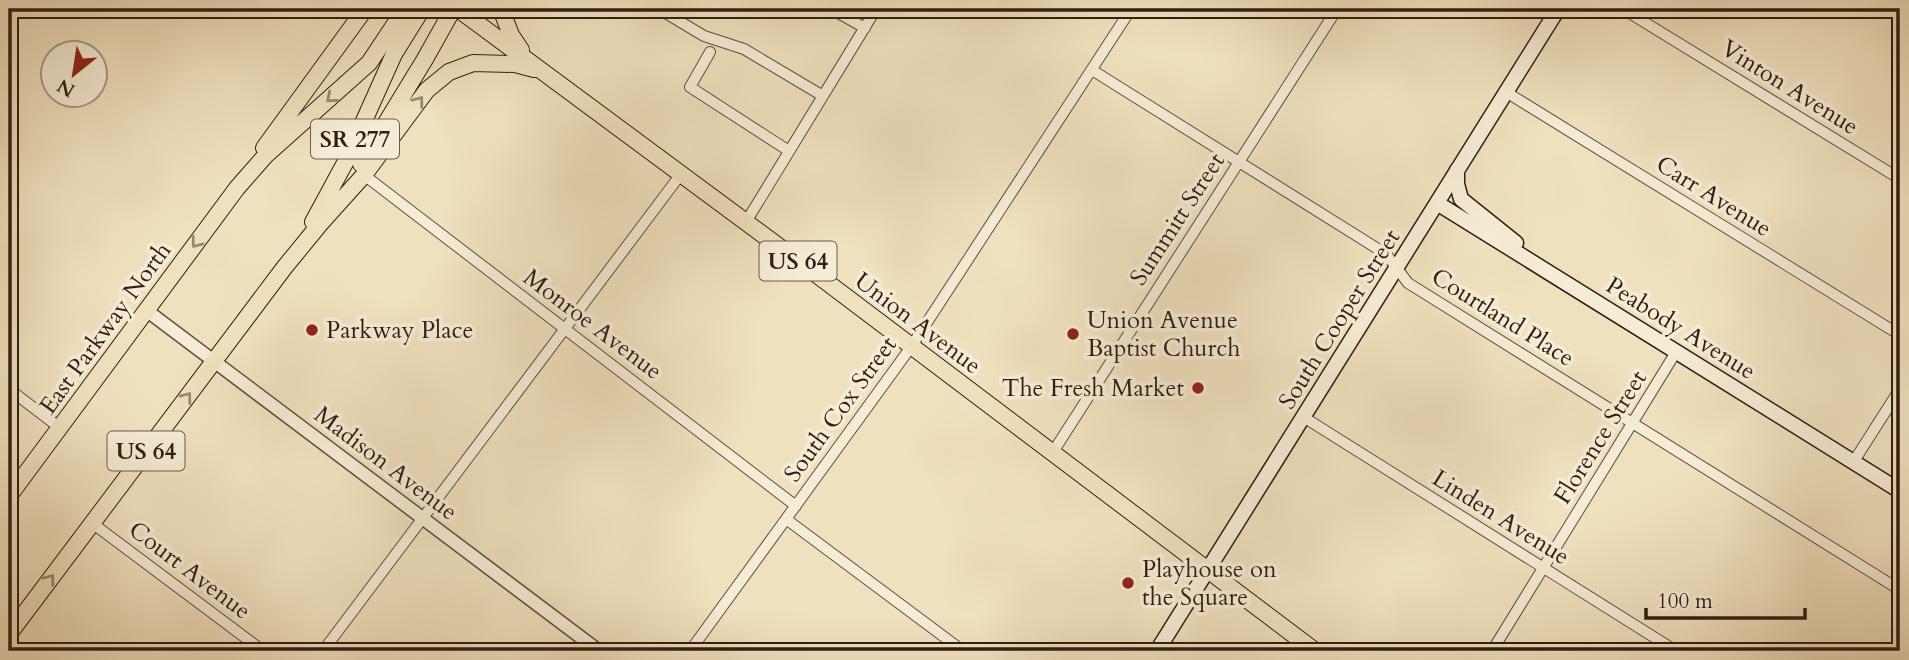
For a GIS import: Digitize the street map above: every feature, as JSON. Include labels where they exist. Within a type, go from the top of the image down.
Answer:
[{"type":"main road","points":[[339,44],[347,9]]},
{"type":"main road","points":[[237,188],[365,9]]},
{"type":"main road","points":[[237,188],[266,155],[355,78],[369,63],[405,9]]},
{"type":"main road","name":"SR 277","points":[[284,268],[318,214],[346,160],[389,64],[422,9]]},
{"type":"main road","points":[[320,224],[389,119],[455,9]]},
{"type":"main road","name":"Union Avenue","points":[[455,9],[746,222],[1315,651]]},
{"type":"main road","points":[[501,9],[511,35],[529,61]]},
{"type":"main road","name":"South Cooper Street","points":[[1157,651],[1558,9]]},
{"type":"main road","name":"US 64","points":[[9,634],[284,268],[365,175],[427,90],[449,72],[472,63],[516,64],[543,72]]},
{"type":"main road","points":[[1457,170],[1461,198],[1521,247],[1523,257]]},
{"type":"main road","name":"East Parkway North","points":[[9,496],[237,188]]},
{"type":"main road","name":"Peabody Avenue","points":[[1437,203],[1900,491]]},
{"type":"street","points":[[659,9],[704,36],[744,49],[823,96]]},
{"type":"street","points":[[831,9],[865,27]]},
{"type":"street","points":[[746,222],[876,9]]},
{"type":"street","name":"South Cox Street","points":[[690,651],[911,347],[1093,70],[1129,9]]},
{"type":"street","name":"Summitt Street","points":[[1053,452],[1337,9]]},
{"type":"street","name":"Vinton Avenue","points":[[1623,9],[1900,180]]},
{"type":"street","points":[[710,52],[690,87],[789,151]]},
{"type":"street","name":"Courtland Place","points":[[1093,70],[1386,254],[1408,283],[1900,590]]},
{"type":"street","name":"Carr Avenue","points":[[1506,92],[1900,335]]},
{"type":"street","points":[[323,651],[681,174]]},
{"type":"street","name":"Monroe Avenue","points":[[365,175],[796,506]]},
{"type":"street","name":"Madison Avenue","points":[[146,310],[599,651]]},
{"type":"street","name":"Florence Street","points":[[1492,651],[1676,352]]},
{"type":"street","points":[[9,389],[60,428]]},
{"type":"street","points":[[1854,461],[1900,389]]},
{"type":"street","name":"Linden Avenue","points":[[1304,418],[1676,651]]},
{"type":"street","points":[[786,519],[963,651]]},
{"type":"street","name":"Court Avenue","points":[[92,523],[263,651]]},
{"type":"place","name":"Parkway Place","points":[[312,330]]},
{"type":"place","name":"Union Avenue Baptist Church","points":[[1073,334]]},
{"type":"place","name":"The Fresh Market","points":[[1198,388]]},
{"type":"place","name":"Playhouse on the Square","points":[[1128,583]]}]
